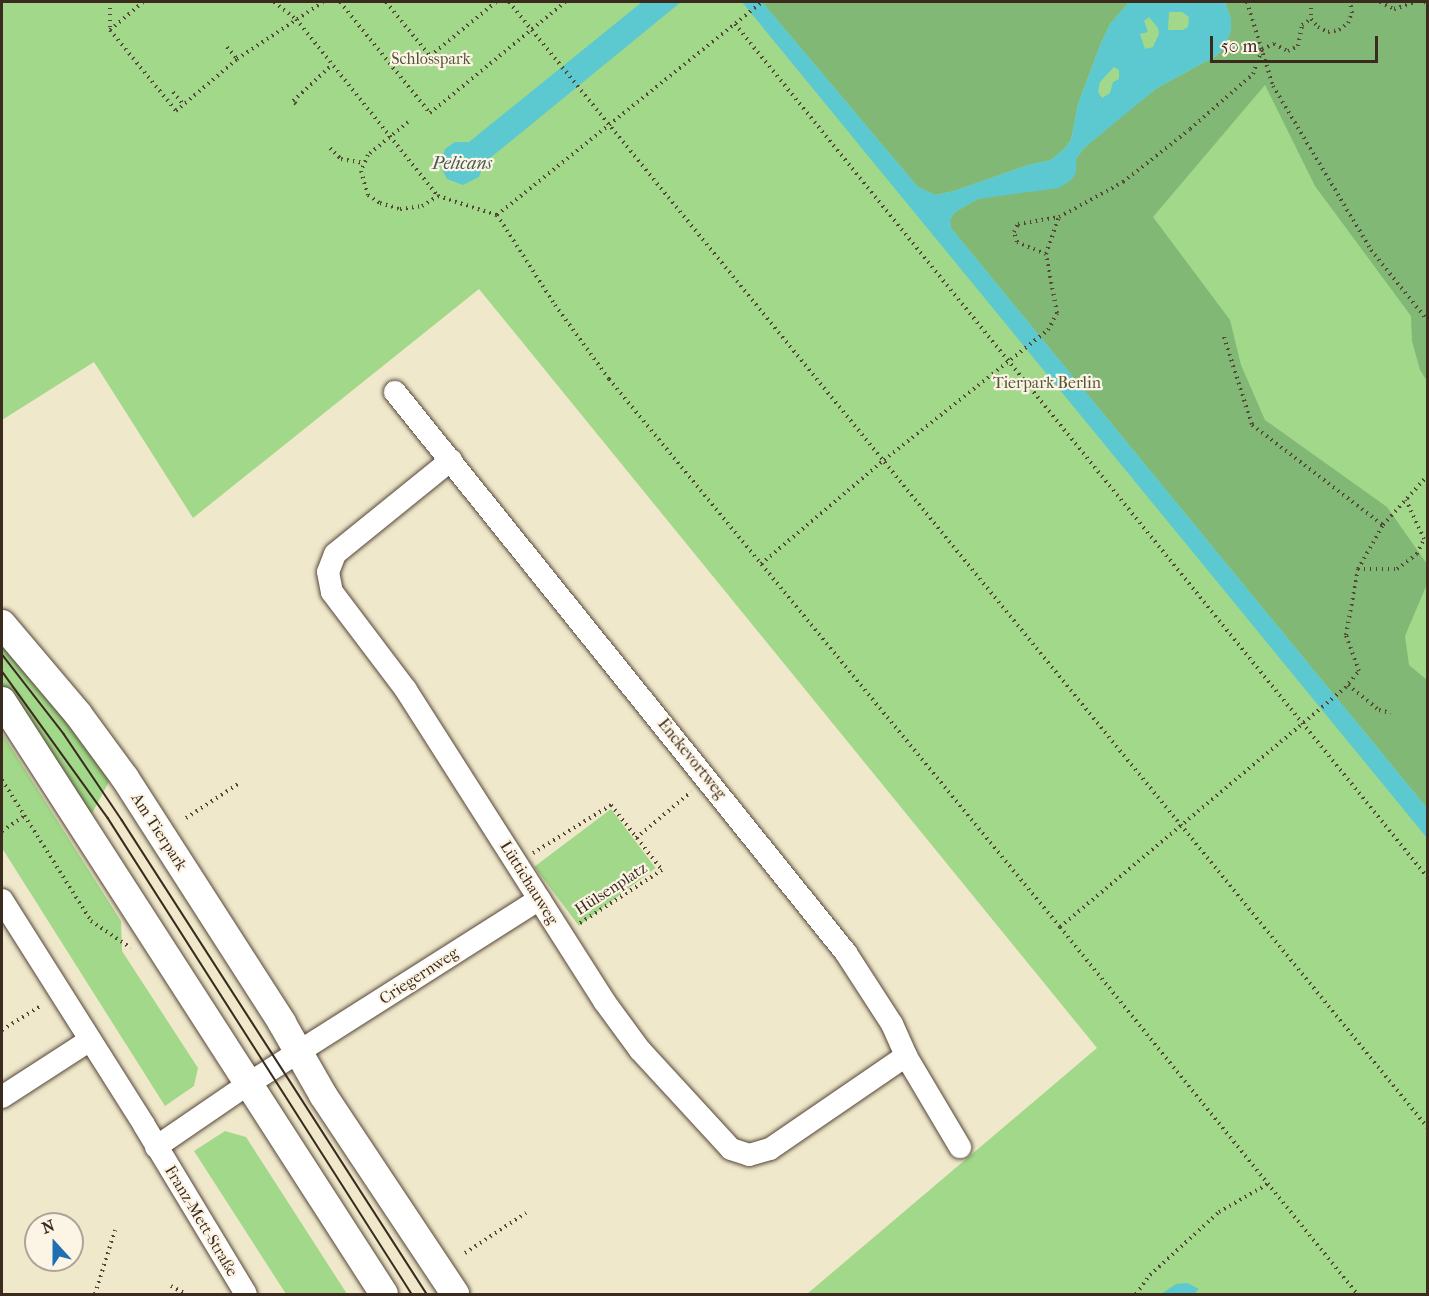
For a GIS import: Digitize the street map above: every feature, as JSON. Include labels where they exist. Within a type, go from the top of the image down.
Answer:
[{"type":"main road","name":"Am Tierpark","points":[[2,624],[107,751],[300,1052],[323,1095],[455,1294]]},
{"type":"main road","points":[[2,701],[384,1294]]},
{"type":"street","name":"Enckevortweg","points":[[395,392],[708,778],[846,953],[892,1024],[906,1056],[960,1147]]},
{"type":"street","name":"Lüttichauweg","points":[[451,460],[335,554],[328,572],[332,592],[406,690],[604,1001],[640,1050],[731,1149],[749,1155],[770,1149],[906,1056]]},
{"type":"street","name":"Criegernweg","points":[[300,1052],[539,899]]},
{"type":"street","points":[[2,900],[90,1040],[2,1097]]},
{"type":"street","name":"Franz-Mett-Straße","points":[[90,1040],[246,1294]]},
{"type":"street","points":[[248,1084],[300,1052]]},
{"type":"street","name":"Franz-Mett-Straße","points":[[156,1146],[248,1084]]},
{"type":"path","points":[[110,2],[110,30],[176,111],[237,59],[323,2]]},
{"type":"path","points":[[110,30],[143,2]]},
{"type":"path","points":[[274,2],[296,19],[438,196],[497,215],[555,305],[609,379],[1060,927],[1357,1294]]},
{"type":"path","points":[[340,2],[430,113],[565,2]]},
{"type":"path","points":[[386,2],[430,56],[496,2]]},
{"type":"path","points":[[509,2],[611,124],[1428,1128]]},
{"type":"path","points":[[497,215],[762,2]]},
{"type":"path","points":[[1247,2],[1274,86],[1371,250],[1428,321]]},
{"type":"path","points":[[1311,2],[1311,19],[1322,30],[1339,30],[1350,18],[1350,2]]},
{"type":"path","points":[[1380,2],[1394,9],[1414,2]]},
{"type":"path","points":[[1046,254],[1017,242],[1014,232],[1018,224],[1059,217],[1123,182],[1190,129],[1253,74],[1262,49],[1274,44],[1288,51],[1298,46],[1302,25],[1311,19]]},
{"type":"path","points":[[735,24],[1428,878]]},
{"type":"path","points":[[227,47],[237,59]]},
{"type":"path","points":[[296,104],[293,101],[333,64]]},
{"type":"path","points":[[173,92],[183,104]]},
{"type":"path","points":[[408,122],[368,155],[361,171],[368,195],[380,203],[400,209],[422,206],[438,196]]},
{"type":"path","points":[[330,148],[341,159],[364,163]]},
{"type":"path","points":[[761,564],[884,460],[1048,330],[1058,314],[1046,254],[1059,217]]},
{"type":"path","points":[[1224,337],[1252,425],[1383,525]]},
{"type":"path","points":[[1060,927],[1317,711],[1346,686],[1359,671],[1346,635],[1358,568],[1383,525],[1428,476]]},
{"type":"path","points":[[1358,568],[1397,569],[1417,554],[1424,538],[1406,500]]},
{"type":"path","points":[[1346,686],[1379,710],[1391,712]]},
{"type":"path","points":[[636,838],[708,778]]},
{"type":"path","points":[[2,780],[91,921],[127,947]]},
{"type":"path","points":[[186,818],[238,784]]},
{"type":"path","name":"Hülsenplatz","points":[[516,863],[610,805],[662,870],[562,935]]},
{"type":"path","points":[[2,831],[24,816]]},
{"type":"path","points":[[2,1030],[60,993]]},
{"type":"path","points":[[1136,1294],[1150,1275],[1219,1212],[1269,1183]]},
{"type":"path","points":[[465,1253],[526,1214]]},
{"type":"path","points":[[95,1294],[115,1230]]},
{"type":"path","points":[[171,1286],[186,1294]]},
{"type":"green space","name":"Tierpark Berlin","points":[[2,2],[1427,2],[1427,1294],[807,1294],[1097,1048],[479,289],[193,518],[94,362],[2,420]]},
{"type":"green space","points":[[762,2],[1129,2],[1110,24],[1101,43],[1078,104],[1071,140],[1064,149],[1051,160],[1028,165],[954,191],[935,195],[918,187]]},
{"type":"green space","points":[[1225,2],[1427,2],[1427,381],[1420,370],[1412,341],[1411,316],[1315,186],[1265,85],[1153,217],[1230,320],[1241,365],[1265,420],[1387,507],[1427,564],[1427,584],[1405,636],[1409,665],[1427,680],[1427,808],[951,228],[950,220],[955,212],[978,199],[1076,173],[1076,159],[1084,148],[1123,115],[1157,88],[1216,56],[1224,48],[1231,31],[1231,19]]},
{"type":"green space","points":[[2,641],[112,776],[89,819],[2,686]]},
{"type":"green space","points":[[2,733],[121,921],[122,951],[198,1068],[194,1086],[165,1106],[2,848]]},
{"type":"green space","points":[[611,809],[656,868],[579,926],[534,867]]},
{"type":"green space","points":[[225,1131],[246,1137],[347,1294],[286,1294],[194,1151]]},
{"type":"water","name":"Pelicans","points":[[642,2],[681,2],[484,163],[479,177],[463,185],[447,179],[440,165],[445,149],[455,142],[469,142]]},
{"type":"water","points":[[742,2],[762,2],[918,187],[935,195],[954,191],[1028,165],[1051,160],[1064,149],[1071,140],[1078,104],[1101,43],[1110,24],[1129,2],[1225,2],[1231,19],[1231,31],[1224,48],[1216,56],[1157,88],[1084,148],[1076,159],[1076,173],[1071,180],[1059,188],[978,199],[955,212],[950,220],[951,228],[1427,808],[1427,838]],"holes":[[[1169,12],[1182,12],[1189,17],[1188,27],[1183,30],[1168,30]],[[1149,17],[1158,28],[1159,34],[1153,47],[1145,49],[1140,34],[1148,32],[1144,21]],[[1114,67],[1119,70],[1119,79],[1113,82],[1110,93],[1102,98],[1098,92],[1100,82]]]},
{"type":"water","points":[[1187,1283],[1199,1289],[1194,1294],[1161,1294],[1176,1284]]},
{"type":"tram line","points":[[2,654],[64,734],[122,820],[427,1294]]},
{"type":"tram line","points":[[2,671],[108,818],[412,1294]]},
{"type":"park label","name":"Schlosspark","points":[[431,59]]}]
